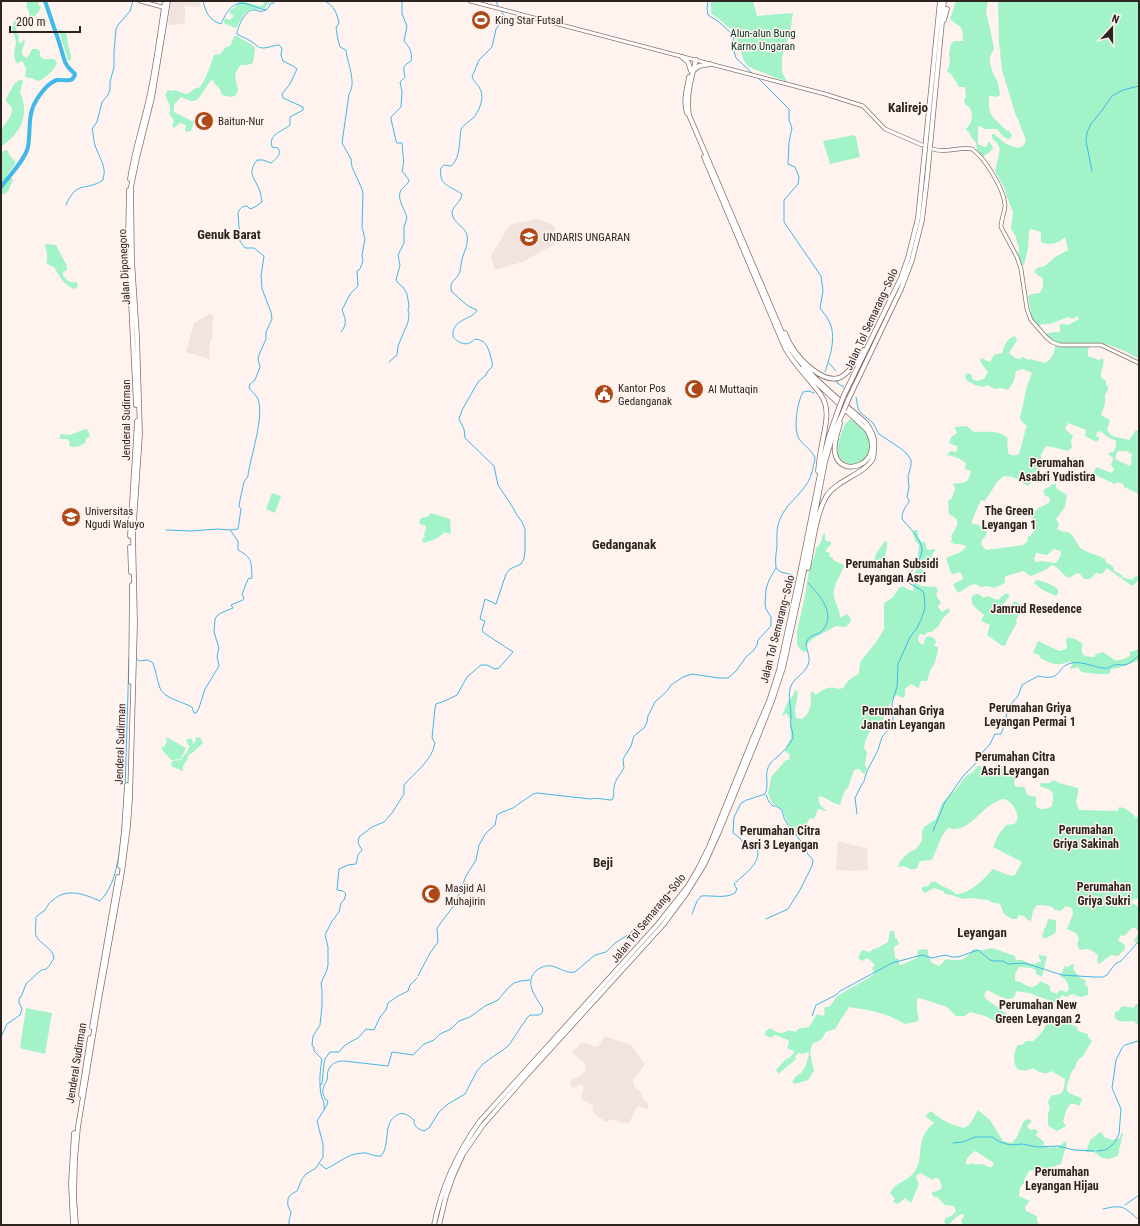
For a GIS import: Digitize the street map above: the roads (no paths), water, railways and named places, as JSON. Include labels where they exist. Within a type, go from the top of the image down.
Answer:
[{"type":"highway","name":"Jalan Diponegoro","points":[[165,1],[166,8]]},
{"type":"highway","name":"Jalan Diponegoro","points":[[132,280],[129,259],[128,193],[131,170],[151,98],[168,1]]},
{"type":"highway","name":"Jalan Tol Semarang–Solo","points":[[439,1225],[446,1196],[453,1176],[463,1154],[483,1125],[663,925],[696,880],[719,832],[774,696],[788,651],[825,462],[842,409],[844,395],[901,278],[908,258],[918,218],[940,1]]},
{"type":"highway","name":"Jalan Tol Semarang–Solo","points":[[434,1225],[449,1173],[469,1136],[480,1121],[648,935],[688,886],[711,841],[754,738],[779,670],[829,436],[848,400],[901,288],[912,260],[918,236],[924,197],[944,1]]},
{"type":"highway","points":[[941,33],[947,9]]},
{"type":"highway","points":[[932,54],[934,63]]},
{"type":"highway","points":[[682,57],[688,62],[692,71],[688,94],[689,115],[786,342],[807,370],[866,424],[872,433],[875,445],[872,458],[867,466],[843,480],[832,489],[826,497],[822,507],[805,578],[800,591]]},
{"type":"highway","points":[[695,60],[685,93],[685,108],[690,124],[785,348],[794,364],[814,386],[825,404],[826,422],[817,475],[817,488]]},
{"type":"highway","points":[[692,71],[700,66],[710,64]]},
{"type":"highway","name":"Jalan Diponegoro","points":[[137,387],[132,280],[131,187],[142,133]]},
{"type":"highway","points":[[776,319],[798,355],[819,374],[830,378],[839,378],[850,369],[878,327]]},
{"type":"highway","points":[[785,348],[806,373],[861,423],[870,435],[872,446],[871,452],[863,464],[855,467],[844,465],[839,462],[834,452],[842,409]]},
{"type":"highway","name":"Jenderal Sudirman","points":[[74,1225],[71,1183],[73,1141],[94,1009],[120,863],[127,798],[135,616],[133,513],[138,429],[137,387]]},
{"type":"highway","name":"Jenderal Sudirman","points":[[133,513],[130,535],[133,669]]},
{"type":"main road","points":[[140,1],[166,8]]},
{"type":"main road","points":[[470,1],[858,104],[866,109],[885,129],[922,145]]},
{"type":"main road","points":[[933,149],[944,152],[972,149],[987,165],[1004,200],[1004,209],[1000,226],[1001,231],[1017,257],[1031,320],[1046,337],[1052,342],[1060,345],[1101,345],[1139,363]]},
{"type":"waterway","points":[[1,187],[26,152],[29,141],[32,110],[37,99],[54,81],[70,80],[75,74],[65,62],[45,1]]},
{"type":"waterway","points":[[66,205],[70,197],[78,189],[103,180],[104,167],[94,143],[92,129],[97,122],[102,102],[110,90],[110,82],[114,67],[116,29],[130,11],[133,1]]},
{"type":"waterway","points":[[203,1],[209,16],[221,24],[230,8],[237,4],[242,3],[252,5],[266,10],[270,4],[274,3],[274,1]]},
{"type":"waterway","points":[[325,1],[335,10],[339,23],[336,28],[338,40],[340,47],[346,50],[351,72],[352,84],[349,94],[342,143],[351,159],[352,167],[363,194],[362,227],[365,239],[362,255],[363,261],[360,269],[357,271],[358,286],[350,294],[342,310],[345,318],[345,326],[341,332]]},
{"type":"waterway","points":[[389,362],[397,355],[398,346],[408,322],[409,314],[407,294],[396,280],[400,265],[398,255],[404,243],[404,227],[407,218],[400,200],[400,193],[409,180],[402,171],[404,161],[402,143],[397,143],[396,141],[391,119],[391,117],[401,107],[402,92],[400,82],[405,77],[404,67],[411,61],[410,50],[404,41],[407,26],[402,14],[402,1]]},
{"type":"waterway","points":[[497,1],[499,8]]},
{"type":"waterway","points":[[708,1],[708,15],[719,22],[734,36],[733,48],[736,58],[753,74]]},
{"type":"waterway","points":[[166,530],[191,531],[238,529],[241,509],[239,506],[240,500],[244,482],[248,476],[257,436],[260,414],[259,404],[257,397],[249,388],[250,384],[255,380],[260,367],[258,359],[266,339],[266,332],[272,319],[271,312],[262,289],[261,276],[264,256],[254,248],[245,248],[240,241],[238,213],[242,207],[247,206],[250,209],[262,202],[260,191],[252,175],[252,168],[257,160],[263,160],[271,163],[277,158],[280,152],[278,148],[272,147],[272,139],[276,134],[290,125],[290,117],[303,110],[303,107],[283,98],[282,94],[290,84],[297,69],[283,61],[281,55],[282,48],[279,45],[261,48],[237,34],[238,28],[247,13],[253,10],[266,10]]},
{"type":"waterway","points":[[324,1109],[320,1086],[322,1059],[314,1051],[314,1047],[312,1046],[313,1036],[320,1025],[322,1006],[321,983],[328,965],[328,947],[325,935],[332,921],[339,912],[341,903],[346,894],[343,891],[337,890],[339,869],[348,865],[356,864],[358,855],[362,850],[358,843],[359,837],[372,827],[384,822],[392,813],[404,794],[404,785],[427,761],[435,743],[432,738],[436,704],[457,695],[467,677],[481,665],[487,665],[495,669],[499,668],[513,652],[484,633],[482,630],[485,621],[480,619],[485,599],[496,604],[506,574],[510,569],[521,564],[524,559],[525,529],[498,485],[494,466],[465,438],[464,429],[459,419],[462,410],[478,382],[485,376],[492,367],[492,364],[488,348],[483,342],[475,339],[464,344],[453,337],[455,326],[471,316],[477,310],[468,306],[452,292],[451,285],[459,274],[467,244],[467,235],[464,229],[454,219],[452,212],[462,194],[443,182],[441,178],[441,168],[444,165],[451,166],[458,154],[461,129],[479,109],[482,94],[472,77],[479,60],[492,47],[496,29],[505,17],[501,11]]},
{"type":"waterway","points":[[757,77],[789,109],[789,120],[792,128],[789,142],[788,164],[795,167],[799,177],[798,184],[784,200],[784,222],[821,276],[823,291],[820,308],[829,321],[833,340],[825,372]]},
{"type":"waterway","points":[[1092,171],[1086,141],[1087,132],[1091,124],[1112,96],[1123,90],[1139,86]]},
{"type":"waterway","points":[[829,363],[836,371]]},
{"type":"waterway","points":[[837,381],[837,383],[844,387]]},
{"type":"waterway","points":[[793,575],[781,572],[776,568],[777,529],[784,512],[803,489],[811,476],[815,458],[811,451],[799,439],[797,435],[796,422],[803,392],[809,391],[814,393]]},
{"type":"waterway","points":[[856,397],[860,412],[873,423],[879,434],[900,448],[911,460],[907,497],[909,502],[904,510],[902,519],[915,534],[922,547],[919,559],[916,566],[910,573],[908,580],[909,583],[924,593],[925,608],[921,620],[910,637],[898,664],[897,687],[892,703],[893,720],[890,728],[882,737],[878,750],[855,798],[857,814]]},
{"type":"waterway","points":[[136,658],[139,661],[148,660],[153,663],[162,691],[169,697],[192,707],[194,713],[196,713],[205,689],[219,666],[217,656],[219,648],[214,632],[215,619],[221,613],[233,608],[231,605],[243,600],[244,598],[242,594],[248,579],[252,578],[252,568],[249,558],[238,550],[238,541],[230,530]]},
{"type":"waterway","points":[[418,976],[430,953],[438,942],[437,928],[455,904],[466,876],[476,860],[479,845],[486,833],[495,825],[497,815],[513,808],[533,794],[537,793],[612,800],[614,787],[624,768],[623,759],[631,746],[634,736],[644,728],[655,702],[671,685],[683,677],[692,674],[728,678],[754,650],[758,640],[771,626],[771,617],[765,604],[766,589],[776,568]]},
{"type":"waterway","points":[[692,914],[697,901],[701,896],[727,896],[735,893],[737,889],[734,884],[751,868],[757,859],[757,849],[743,843],[740,838],[733,833],[734,817],[741,803],[765,794],[768,768],[790,744],[793,738],[789,696],[791,685],[808,665],[809,658],[806,646],[808,639],[822,631],[828,618],[822,599],[808,583]]},
{"type":"waterway","points":[[933,831],[945,802],[964,775],[974,765],[990,744],[995,734],[1001,734],[1010,705],[1018,696],[1022,685],[1038,676],[1052,677],[1056,675],[1063,667],[1072,663],[1108,668],[1115,665],[1124,665],[1139,655]]},
{"type":"waterway","points":[[125,793],[129,658]]},
{"type":"waterway","points":[[766,795],[769,802],[773,806],[776,806],[782,810],[789,827],[806,847],[807,853],[813,860],[812,866],[800,890],[788,909],[766,919]]},
{"type":"waterway","points":[[1,1037],[7,1024],[20,1015],[22,1009],[19,1003],[19,998],[21,997],[26,984],[41,970],[48,968],[54,958],[49,949],[36,936],[36,917],[44,911],[51,902],[63,894],[81,894],[100,901],[106,893],[115,874],[118,863],[123,820]]},
{"type":"waterway","points":[[320,1164],[326,1169],[347,1157],[357,1154],[364,1153],[381,1156],[386,1146],[390,1123],[392,1119],[400,1114],[406,1114],[414,1120],[417,1127],[424,1131],[429,1128],[439,1112],[448,1104],[465,1094],[477,1071],[483,1064],[509,1045],[527,1018],[530,1015],[539,1015],[542,1013],[543,1009],[534,995],[531,984],[531,979],[537,970],[544,966],[550,966],[566,972],[575,972],[595,955],[606,952],[615,943],[629,934],[655,907],[663,906]]},
{"type":"waterway","points":[[812,1016],[816,1005],[836,995],[840,991],[892,963],[922,955],[932,958],[945,955],[958,957],[978,950],[990,960],[994,961],[1003,961],[1008,964],[1024,963],[1062,975],[1103,977],[1107,975],[1115,964],[1121,961],[1139,941]]},
{"type":"waterway","points":[[320,1085],[322,1084],[325,1059],[330,1052],[339,1052],[344,1046],[358,1038],[366,1029],[374,1030],[380,1017],[386,1010],[388,1003],[408,991],[410,985],[417,978]]},
{"type":"waterway","points":[[289,1225],[291,1212],[288,1206],[289,1197],[297,1191],[302,1179],[306,1174],[316,1168],[323,1157],[323,1144],[317,1121],[327,1105],[328,1101],[325,1099],[323,1090],[327,1080],[328,1071],[331,1066],[337,1062],[344,1061],[388,1066],[392,1052],[413,1055],[424,1044],[434,1040],[440,1034],[451,1029],[459,1021],[470,1017],[485,1006],[498,1000],[514,983],[530,980]]},
{"type":"waterway","points":[[1097,1151],[1109,1148],[1115,1142],[1119,1134],[1121,1109],[1112,1088],[1116,1060],[1125,1045],[1138,1041],[1139,1039]]},
{"type":"waterway","points":[[953,1143],[963,1142],[975,1137],[992,1137],[1000,1142],[1010,1145],[1022,1144],[1037,1147],[1058,1146],[1074,1150],[1094,1151]]},
{"type":"waterway","points":[[1125,1205],[1139,1195]]},
{"type":"waterway","points":[[1103,1209],[1115,1207],[1123,1208],[1139,1220]]},
{"type":"place","name":"King Star Futsal","points":[[481,20]]},
{"type":"place","name":"Baitun-Nur","points":[[204,121]]},
{"type":"place","name":"UNDARIS UNGARAN","points":[[529,237]]},
{"type":"place","name":"Al Muttaqin","points":[[694,389]]},
{"type":"place","name":"Kantor Pos Gedanganak","points":[[604,394]]},
{"type":"place","name":"Universitas Ngudi Waluyo","points":[[71,517]]},
{"type":"place","name":"Masjid Al Muhajirin","points":[[431,894]]},
{"type":"district","name":"Kalirejo","points":[[908,107]]},
{"type":"district","name":"Genuk Barat","points":[[229,234]]},
{"type":"district","name":"Perumahan Asabri Yudistira","points":[[1057,470]]},
{"type":"district","name":"The Green Leyangan 1","points":[[1009,518]]},
{"type":"district","name":"Gedanganak","points":[[624,544]]},
{"type":"district","name":"Perumahan Subsidi Leyangan Asri","points":[[892,571]]},
{"type":"district","name":"Jamrud Resedence","points":[[1036,609]]},
{"type":"district","name":"Perumahan Griya Leyangan Permai 1","points":[[1030,715]]},
{"type":"district","name":"Perumahan Griya Janatin Leyangan","points":[[903,718]]},
{"type":"district","name":"Perumahan Citra Asri Leyangan","points":[[1015,764]]},
{"type":"district","name":"Perumahan Griya Sakinah","points":[[1086,837]]},
{"type":"district","name":"Perumahan Citra Asri 3 Leyangan","points":[[780,838]]},
{"type":"district","name":"Beji","points":[[603,862]]},
{"type":"district","name":"Perumahan Griya Sukri","points":[[1104,894]]},
{"type":"district","name":"Leyangan","points":[[982,932]]},
{"type":"district","name":"Perumahan New Green Leyangan 2","points":[[1038,1012]]},
{"type":"district","name":"Perumahan Leyangan Hijau","points":[[1062,1179]]},
{"type":"park label","name":"Alun-alun Bung Karno Ungaran","points":[[763,39]]}]
